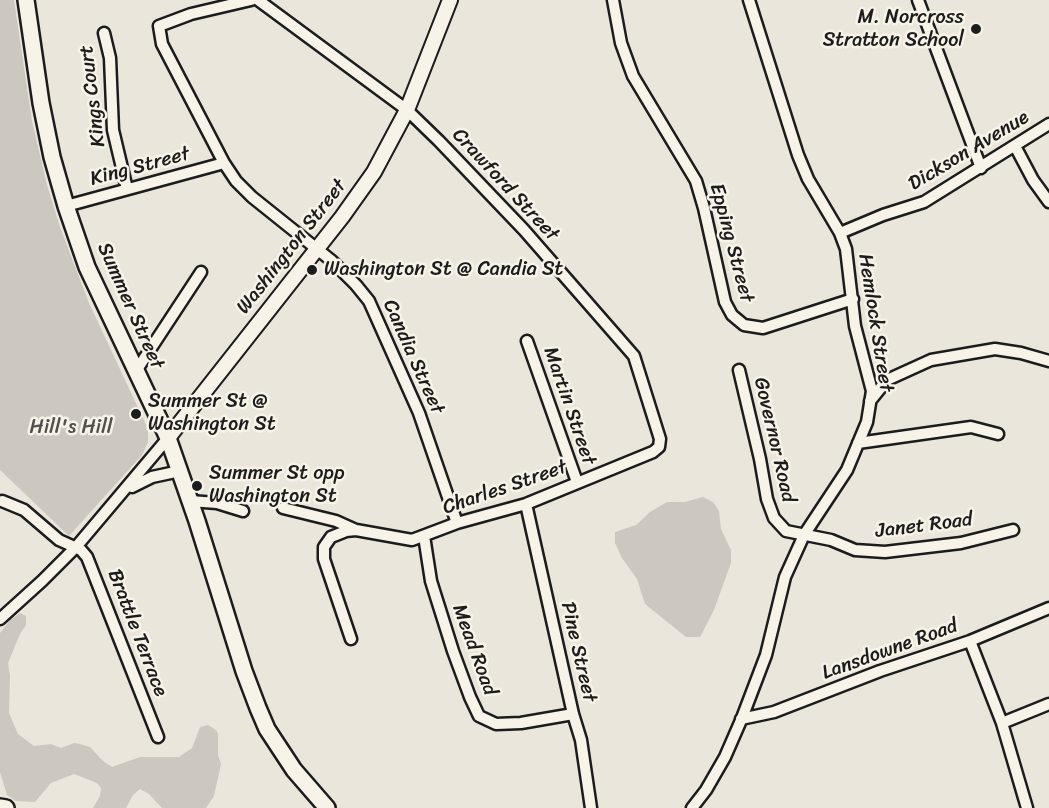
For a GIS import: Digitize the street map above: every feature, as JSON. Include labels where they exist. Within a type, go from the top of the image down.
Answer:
[{"type":"main road","name":"Summer Street","points":[[26,0],[45,130],[66,206],[91,276],[168,438],[243,671],[258,708],[277,746],[294,770],[327,808]]},
{"type":"main road","points":[[0,807],[6,808]]},
{"type":"street","name":"Candia Street","points":[[250,0],[191,14],[159,26],[162,44],[224,163],[243,189],[357,285],[376,314],[419,413],[457,523]]},
{"type":"street","name":"Crawford Street","points":[[258,0],[407,110],[524,230],[630,350],[639,368],[660,436],[660,446]]},
{"type":"street","name":"Washington Street","points":[[0,619],[76,547],[124,492],[317,249],[374,172],[407,110],[450,0]]},
{"type":"street","name":"Epping Street","points":[[613,0],[621,43],[633,76],[687,164],[699,189],[717,270],[727,307],[732,315],[744,325],[763,328],[853,299]]},
{"type":"street","name":"Hemlock Street","points":[[692,808],[706,790],[720,765],[741,719],[766,655],[785,577],[804,535],[847,470],[867,422],[872,391],[855,326],[846,249],[840,233],[814,189],[798,155],[749,0]]},
{"type":"street","points":[[918,0],[981,168]]},
{"type":"street","name":"Kings Court","points":[[104,33],[110,58],[113,130],[127,189]]},
{"type":"street","name":"Dickson Avenue","points":[[840,233],[883,215],[924,202],[1049,124]]},
{"type":"street","points":[[1015,146],[1033,180],[1049,202]]},
{"type":"street","name":"King Street","points":[[66,206],[224,163]]},
{"type":"street","points":[[135,370],[201,272]]},
{"type":"street","name":"Martin Street","points":[[527,341],[577,482]]},
{"type":"street","points":[[870,401],[887,380],[931,360],[995,350],[1021,353],[1049,361]]},
{"type":"street","name":"Governor Road","points":[[739,370],[767,499],[774,518],[786,531],[804,535]]},
{"type":"street","points":[[858,443],[971,427],[998,434]]},
{"type":"street","name":"Charles Street","points":[[283,508],[336,521],[356,530],[412,540],[457,523],[526,504],[653,452],[660,446]]},
{"type":"street","name":"Washington Street","points":[[124,492],[144,480],[180,471]]},
{"type":"street","points":[[2,501],[22,508],[59,540],[76,547]]},
{"type":"street","points":[[190,501],[217,503],[243,511]]},
{"type":"street","name":"Pine Street","points":[[526,504],[573,714],[581,740],[591,808]]},
{"type":"street","points":[[351,639],[326,568],[323,552],[331,537],[356,530]]},
{"type":"street","name":"Janet Road","points":[[804,535],[831,540],[855,550],[885,552],[961,543],[1013,530]]},
{"type":"street","name":"Mead Road","points":[[424,536],[431,581],[463,679],[479,716],[496,724],[521,723],[573,714]]},
{"type":"street","name":"Brattle Terrace","points":[[76,547],[90,561],[158,737]]},
{"type":"street","name":"Lansdowne Road","points":[[741,719],[774,712],[880,670],[970,641],[1049,609]]},
{"type":"street","points":[[970,641],[1002,723],[1027,808]]},
{"type":"street","points":[[1002,723],[1049,704]]},
{"type":"green space","name":"Hill's Hill","points":[[0,0],[14,0],[32,121],[47,185],[60,227],[89,303],[148,429],[148,442],[142,455],[69,536],[0,470]]},
{"type":"green space","points":[[703,497],[713,502],[719,511],[721,529],[731,550],[731,563],[714,610],[700,637],[686,637],[645,604],[637,579],[622,558],[615,543],[615,532],[636,525],[650,512],[667,502],[685,502]]},
{"type":"green space","points":[[20,613],[26,616],[26,625],[8,663],[9,713],[18,734],[34,746],[51,744],[61,748],[74,743],[90,747],[112,767],[140,757],[179,757],[192,748],[200,727],[208,725],[218,734],[218,755],[221,764],[214,796],[206,808],[162,808],[149,794],[140,789],[133,795],[126,808],[93,808],[100,796],[101,788],[97,783],[74,774],[51,783],[35,802],[16,801],[7,795],[0,772],[0,633],[10,620]]},
{"type":"place","name":"M. Norcross Stratton School","points":[[976,29]]},
{"type":"place","name":"Washington St @ Candia St","points":[[312,270]]},
{"type":"place","name":"Summer St @ Washington St","points":[[136,414]]},
{"type":"place","name":"Summer St opp Washington St","points":[[197,486]]}]
